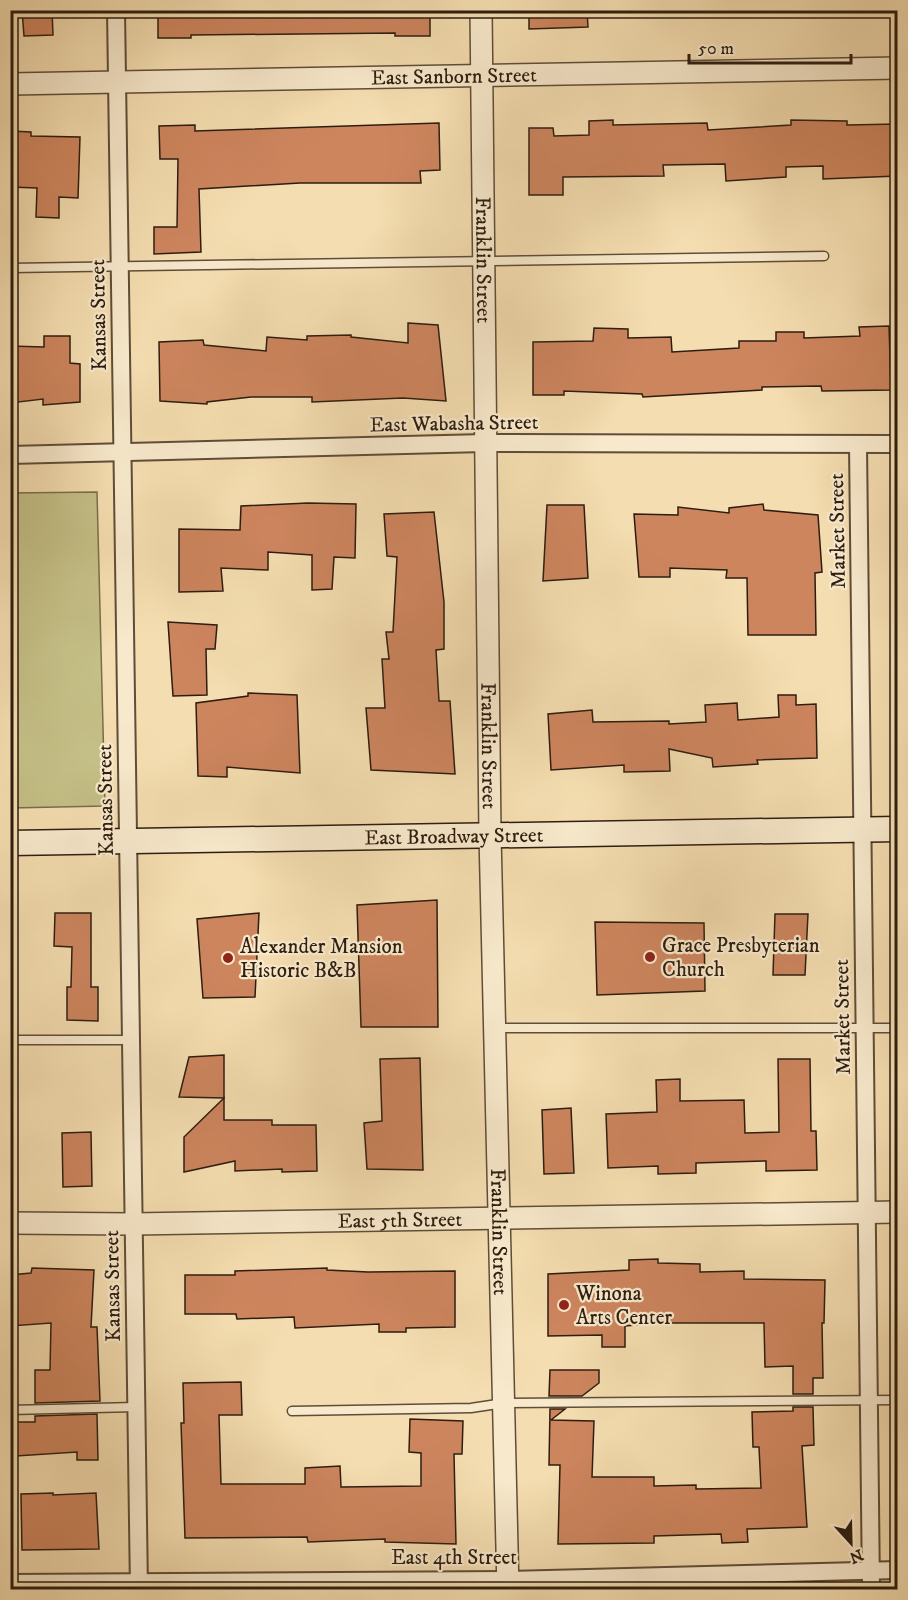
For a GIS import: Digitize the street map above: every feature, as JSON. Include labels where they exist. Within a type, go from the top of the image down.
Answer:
[{"type":"main road","name":"East Broadway Street","points":[[10,843],[897,829]]},
{"type":"street","name":"Kansas Street","points":[[116,10],[139,1585]]},
{"type":"street","name":"Franklin Street","points":[[481,10],[490,835],[508,1585]]},
{"type":"street","name":"East Sanborn Street","points":[[10,84],[897,68]]},
{"type":"street","name":"East Wabasha Street","points":[[10,455],[485,443],[897,444]]},
{"type":"street","name":"Market Street","points":[[858,444],[871,1590]]},
{"type":"street","name":"East 5th Street","points":[[10,1223],[133,1224],[897,1212]]},
{"type":"street","name":"East 4th Street","points":[[10,1583],[508,1585],[637,1583],[897,1570]]},
{"type":"lane","points":[[10,268],[824,256]]},
{"type":"lane","points":[[496,1028],[897,1028]]},
{"type":"lane","points":[[10,1040],[131,1040]]},
{"type":"lane","points":[[292,1411],[471,1407],[504,1403],[897,1400]]},
{"type":"lane","points":[[10,1410],[136,1407]]},
{"type":"shaded area","points":[[97,492],[105,806],[11,808],[11,493]]},
{"type":"building","points":[[22,10],[52,10],[53,35],[24,36]]},
{"type":"building","points":[[158,10],[430,10],[430,36],[395,36],[395,33],[191,35],[191,38],[158,38]]},
{"type":"building","points":[[529,10],[587,10],[588,27],[529,29]]},
{"type":"building","points":[[613,120],[613,125],[707,123],[708,130],[791,125],[791,120],[847,121],[847,125],[897,124],[897,176],[823,179],[823,166],[786,167],[786,177],[726,181],[725,164],[663,165],[664,176],[563,177],[563,195],[529,195],[529,128],[553,128],[554,136],[589,135],[589,121]]},
{"type":"building","points":[[439,123],[440,170],[420,171],[421,183],[300,183],[199,189],[201,252],[154,254],[154,227],[177,227],[178,159],[160,159],[159,126],[195,125],[195,131]]},
{"type":"building","points":[[10,131],[31,132],[31,136],[80,137],[78,198],[59,197],[59,218],[36,217],[37,188],[10,187]]},
{"type":"building","points":[[408,323],[438,325],[446,401],[403,398],[312,402],[312,397],[251,397],[207,402],[207,404],[160,401],[159,342],[203,340],[204,345],[266,351],[267,337],[307,340],[307,336],[351,335],[351,337],[408,343]]},
{"type":"building","points":[[889,326],[891,390],[822,391],[821,386],[762,387],[762,390],[643,397],[642,394],[564,391],[564,395],[533,395],[533,342],[593,341],[594,328],[628,329],[628,338],[671,337],[672,352],[739,348],[739,341],[776,341],[776,332],[804,332],[804,338],[860,336],[859,327]]},
{"type":"building","points":[[44,336],[70,336],[70,363],[80,364],[80,402],[43,405],[43,399],[10,403],[10,346],[44,347]]},
{"type":"building","points":[[308,503],[356,504],[355,558],[334,557],[332,589],[312,590],[312,555],[268,552],[268,570],[221,568],[223,591],[179,592],[179,529],[240,530],[241,506]]},
{"type":"building","points":[[763,504],[764,510],[818,515],[822,572],[815,573],[816,635],[748,635],[747,578],[726,578],[727,570],[670,568],[670,577],[639,577],[634,514],[678,515],[678,507],[729,513],[729,508]]},
{"type":"building","points":[[547,505],[584,505],[588,578],[543,581]]},
{"type":"building","points":[[434,512],[444,602],[444,649],[436,650],[439,701],[450,701],[455,774],[371,770],[366,708],[385,708],[382,659],[389,659],[386,632],[393,632],[397,557],[387,556],[384,514]]},
{"type":"building","points":[[168,622],[217,625],[215,649],[206,649],[207,695],[173,696]]},
{"type":"building","points":[[248,693],[297,695],[300,773],[227,767],[227,777],[198,776],[196,703],[248,696]]},
{"type":"building","points":[[778,695],[796,695],[796,705],[816,704],[817,758],[757,760],[758,764],[713,767],[712,758],[669,749],[670,771],[624,772],[624,765],[551,770],[548,714],[592,710],[593,722],[669,721],[669,724],[706,722],[705,705],[737,703],[738,720],[779,717]]},
{"type":"building","points":[[437,900],[438,1027],[361,1027],[357,905]]},
{"type":"building","points":[[55,913],[91,913],[91,987],[98,987],[98,1021],[67,1020],[67,987],[71,987],[72,947],[54,946]]},
{"type":"building","name":"Alexander Mansion Historic B&B","points":[[259,913],[255,997],[203,998],[197,919]]},
{"type":"building","points":[[775,914],[808,914],[805,975],[773,975]]},
{"type":"building","name":"Grace Presbyterian Church","points":[[595,922],[704,923],[705,991],[597,995]]},
{"type":"building","points":[[224,1055],[224,1098],[179,1097],[189,1057]]},
{"type":"building","points":[[420,1058],[423,1170],[367,1169],[364,1123],[382,1121],[380,1059]]},
{"type":"building","points":[[778,1059],[810,1059],[811,1131],[816,1131],[817,1170],[766,1171],[766,1161],[696,1163],[696,1173],[658,1174],[658,1166],[608,1168],[606,1114],[657,1112],[656,1080],[680,1079],[680,1101],[744,1100],[745,1133],[779,1132]]},
{"type":"building","points":[[224,1098],[224,1120],[272,1120],[272,1125],[316,1125],[317,1171],[282,1172],[282,1169],[235,1171],[235,1161],[184,1172],[184,1137]]},
{"type":"building","points":[[571,1108],[574,1173],[544,1174],[542,1110]]},
{"type":"building","points":[[91,1132],[92,1186],[63,1187],[62,1133]]},
{"type":"building","points":[[658,1259],[658,1263],[700,1264],[700,1272],[744,1271],[744,1279],[825,1280],[824,1323],[822,1323],[823,1378],[813,1378],[813,1394],[793,1394],[793,1366],[765,1367],[764,1323],[660,1323],[625,1326],[625,1347],[602,1347],[602,1335],[548,1336],[548,1274],[629,1270],[629,1260]]},
{"type":"building","points":[[32,1268],[94,1270],[91,1327],[97,1327],[100,1401],[35,1403],[35,1370],[50,1370],[51,1323],[10,1326],[10,1275],[31,1273]]},
{"type":"building","points":[[327,1268],[327,1270],[368,1272],[455,1271],[455,1327],[406,1328],[406,1332],[379,1332],[379,1324],[295,1328],[294,1317],[237,1319],[236,1314],[185,1314],[185,1275],[235,1275],[235,1271]]},
{"type":"building","points":[[550,1370],[599,1370],[599,1383],[582,1396],[549,1396]]},
{"type":"building","points":[[241,1382],[242,1415],[219,1415],[221,1484],[305,1484],[305,1468],[340,1466],[341,1487],[421,1486],[421,1453],[409,1452],[410,1419],[463,1421],[462,1454],[454,1454],[456,1544],[385,1542],[385,1539],[308,1542],[307,1537],[185,1538],[181,1423],[184,1423],[183,1383]]},
{"type":"building","points":[[793,1407],[813,1407],[814,1445],[802,1446],[807,1527],[747,1529],[748,1542],[722,1543],[721,1534],[654,1536],[654,1543],[558,1544],[560,1465],[549,1465],[550,1409],[565,1409],[551,1420],[594,1421],[592,1477],[654,1477],[654,1486],[696,1485],[696,1489],[761,1488],[759,1447],[753,1447],[752,1412],[793,1411]]},
{"type":"building","points":[[97,1414],[98,1460],[77,1460],[77,1452],[16,1456],[15,1422],[35,1422],[35,1416]]},
{"type":"building","points":[[53,1493],[53,1495],[96,1493],[99,1549],[22,1550],[21,1494]]},
{"type":"place","name":"Grace Presbyterian Church","points":[[650,957]]},
{"type":"place","name":"Alexander Mansion Historic B&B","points":[[228,958]]},
{"type":"place","name":"Winona Arts Center","points":[[564,1305]]}]
